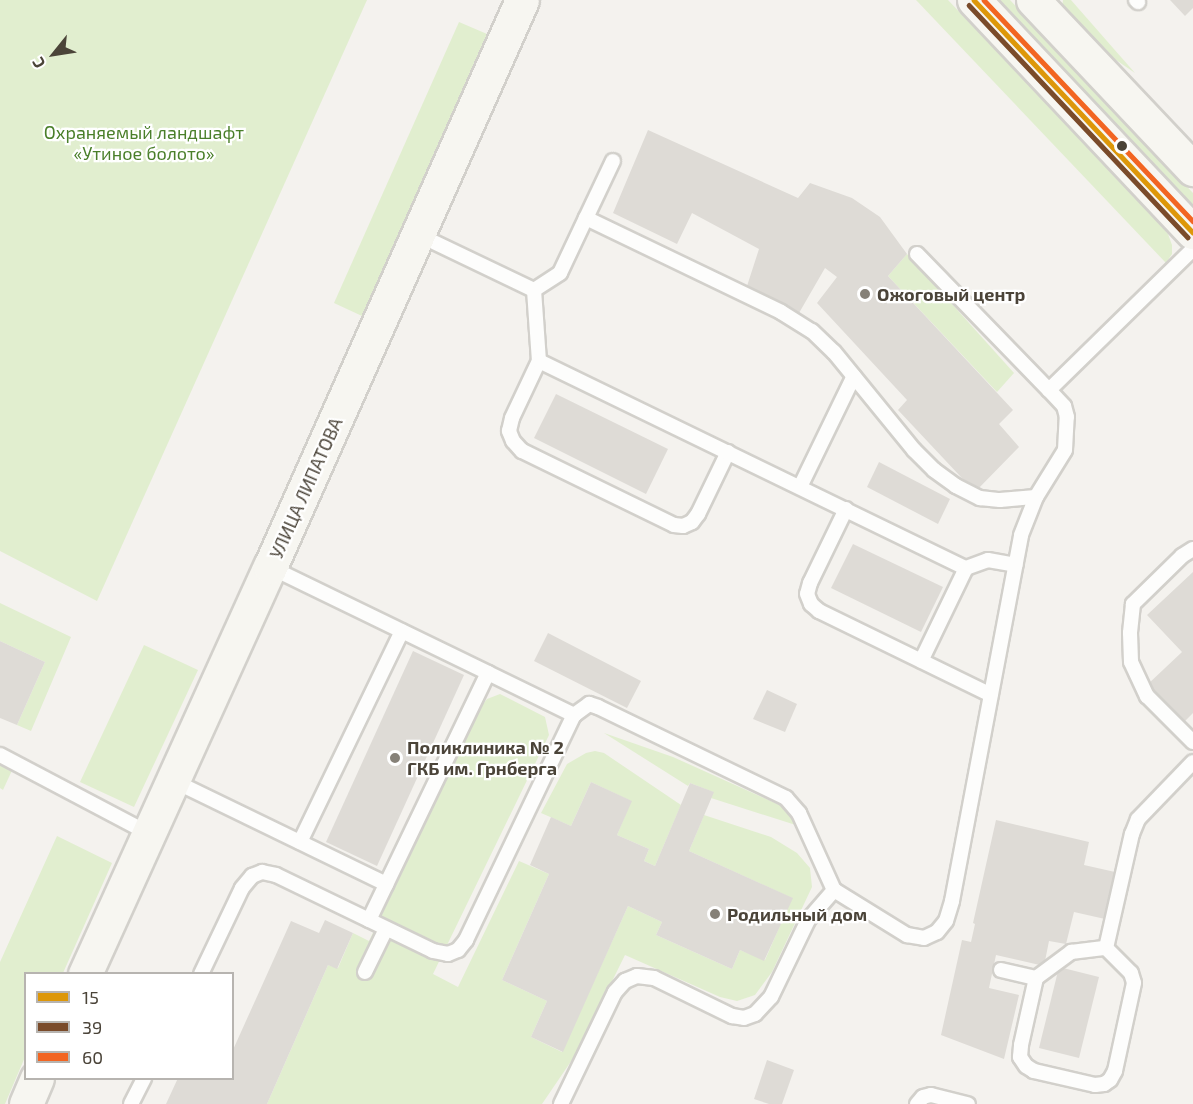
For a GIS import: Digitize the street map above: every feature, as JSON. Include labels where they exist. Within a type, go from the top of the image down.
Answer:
[{"type":"street","name":"УЛИЦА ЛИПАТОВА","points":[[86,972],[419,235],[522,0]]},
{"type":"street","points":[[974,0],[1193,232]]},
{"type":"street","points":[[1034,0],[1193,169]]},
{"type":"street","points":[[26,1104],[36,1080]]},
{"type":"lane","points":[[534,290],[560,273],[613,161]]},
{"type":"lane","points":[[586,218],[781,312],[812,331],[854,376],[914,450],[934,470],[956,486],[980,498],[1000,500],[1036,497]]},
{"type":"lane","points":[[419,235],[534,290]]},
{"type":"lane","points":[[1049,390],[1193,249]]},
{"type":"lane","points":[[202,972],[242,888],[252,876],[262,872],[276,875],[433,951],[448,954],[458,950],[466,940],[574,715],[589,704],[598,706],[786,798],[799,813],[834,890],[907,935],[924,938],[942,927],[952,901],[1021,535],[1036,497],[1065,450],[1067,417],[1064,406],[917,254]]},
{"type":"lane","points":[[534,290],[539,361],[512,418],[509,431],[513,441],[522,451],[674,525],[683,526],[692,522],[698,514],[728,452]]},
{"type":"lane","points":[[539,361],[966,568]]},
{"type":"lane","points":[[800,487],[854,376]]},
{"type":"lane","points":[[846,509],[810,583],[807,594],[811,604],[819,611],[991,695]]},
{"type":"lane","points":[[1193,549],[1182,556],[1133,604],[1130,633],[1131,662],[1147,696],[1193,742]]},
{"type":"lane","points":[[921,661],[966,568],[988,560],[1016,565]]},
{"type":"lane","points":[[270,567],[574,715]]},
{"type":"lane","points":[[300,842],[402,631]]},
{"type":"lane","points":[[369,920],[488,673]]},
{"type":"lane","points":[[0,754],[150,834]]},
{"type":"lane","points":[[1106,948],[1132,834],[1138,819],[1193,762]]},
{"type":"lane","points":[[174,781],[386,884]]},
{"type":"lane","points":[[561,1104],[615,992],[625,981],[637,976],[654,978],[732,1016],[744,1018],[755,1014],[771,997],[808,920],[834,890]]},
{"type":"lane","points":[[365,972],[386,929]]},
{"type":"lane","points":[[1106,948],[1131,973],[1134,983],[1115,1071],[1104,1084],[1034,1071],[1026,1066],[1020,1057],[1021,1045],[1036,978],[1071,952],[1106,948]]},
{"type":"lane","points":[[1001,970],[1036,978]]},
{"type":"lane","points":[[131,1104],[143,1080]]},
{"type":"lane","points":[[917,1104],[932,1095],[968,1104]]},
{"type":"green space","name":"Охраняемый ландшафт «Утиное болото»","points":[[0,0],[367,0],[97,601],[0,551]]},
{"type":"green space","points":[[916,0],[948,0],[1154,216],[1168,234],[1172,245],[1172,254],[1166,263]]},
{"type":"green space","points":[[992,0],[1010,0],[1193,193],[1193,211]]},
{"type":"green space","points":[[1063,0],[1071,0],[1135,73],[1100,49],[1062,8]]},
{"type":"green space","points":[[459,22],[487,34],[362,316],[334,303]]},
{"type":"green space","points":[[907,254],[1014,373],[997,392],[888,276]]},
{"type":"green space","points":[[0,603],[71,637],[31,731],[17,725],[45,662],[0,641]]},
{"type":"green space","points":[[144,645],[198,670],[134,807],[80,782]]},
{"type":"green space","points":[[500,694],[545,717],[549,735],[433,974],[458,987],[519,861],[549,874],[502,980],[547,1001],[531,1037],[562,1052],[628,906],[662,922],[656,935],[732,969],[740,950],[765,960],[792,898],[689,851],[704,815],[771,837],[797,853],[810,868],[812,887],[772,972],[755,995],[737,1001],[720,997],[625,955],[576,1054],[542,1104],[267,1104],[328,965],[338,968],[353,933],[369,941],[480,708],[487,699]]},
{"type":"green space","points":[[604,733],[673,757],[784,807],[802,827],[711,798],[713,792],[690,783],[688,786]]},
{"type":"green space","points":[[595,751],[604,753],[681,805],[655,866],[644,861],[649,849],[617,835],[631,801],[591,782],[571,826],[541,813],[567,764],[586,753]]},
{"type":"green space","points":[[0,765],[14,766],[3,790],[0,788]]},
{"type":"green space","points":[[57,836],[112,863],[63,972],[24,972],[24,1059],[5,1104],[0,1104],[0,962]]},
{"type":"building","points":[[1170,0],[1193,0],[1193,8],[1185,16]]},
{"type":"building","name":"Ожоговый центр","points":[[648,130],[798,198],[810,183],[852,198],[880,217],[907,254],[888,276],[1013,410],[999,424],[1019,447],[975,492],[898,410],[907,400],[817,303],[837,277],[825,268],[799,313],[747,286],[759,249],[692,213],[677,244],[613,213]]},
{"type":"building","points":[[556,394],[668,449],[646,494],[534,438]]},
{"type":"building","points":[[879,462],[950,499],[938,524],[867,487]]},
{"type":"building","points":[[853,544],[943,587],[921,632],[831,588]]},
{"type":"building","points":[[1193,572],[1193,713],[1183,723],[1147,685],[1182,652],[1147,615]]},
{"type":"building","points":[[548,633],[641,681],[627,708],[534,661]]},
{"type":"building","points":[[0,641],[45,662],[17,725],[0,718]]},
{"type":"building","name":"Поликлиника № 2 ГКБ им. Грнберга","points":[[413,651],[464,675],[377,866],[326,842]]},
{"type":"building","points":[[767,690],[797,704],[785,732],[753,719]]},
{"type":"building","name":"Родильный дом","points":[[591,782],[632,801],[617,835],[649,849],[644,861],[655,866],[690,783],[714,792],[689,851],[793,898],[764,961],[740,950],[732,969],[656,935],[662,922],[628,906],[563,1052],[531,1037],[547,1001],[502,980],[549,874],[530,865],[551,817],[571,826]]},
{"type":"building","points":[[996,820],[1089,842],[1084,865],[1115,872],[1105,919],[1074,912],[1066,944],[1049,941],[1044,966],[996,955],[989,988],[1019,995],[1004,1059],[941,1035],[962,940],[971,942],[975,924],[973,923]]},
{"type":"building","points":[[325,920],[353,933],[337,969],[328,965],[267,1104],[166,1104],[177,1080],[234,1080],[234,1048],[291,921],[319,933]]},
{"type":"building","points":[[1059,967],[1099,977],[1079,1058],[1039,1048]]},
{"type":"building","points":[[767,1060],[794,1070],[782,1104],[769,1104],[754,1099]]},
{"type":"transit line","name":"15","points":[[974,0],[1193,232]]},
{"type":"transit line","name":"60","points":[[984,0],[1193,221]]},
{"type":"transit line","name":"39","points":[[969,5],[1188,237]]},
{"type":"place","name":"Ожоговый центр","points":[[865,294]]},
{"type":"place","name":"Поликлиника № 2 ГКБ им. Грнберга","points":[[395,758]]},
{"type":"place","name":"Родильный дом","points":[[715,914]]}]
